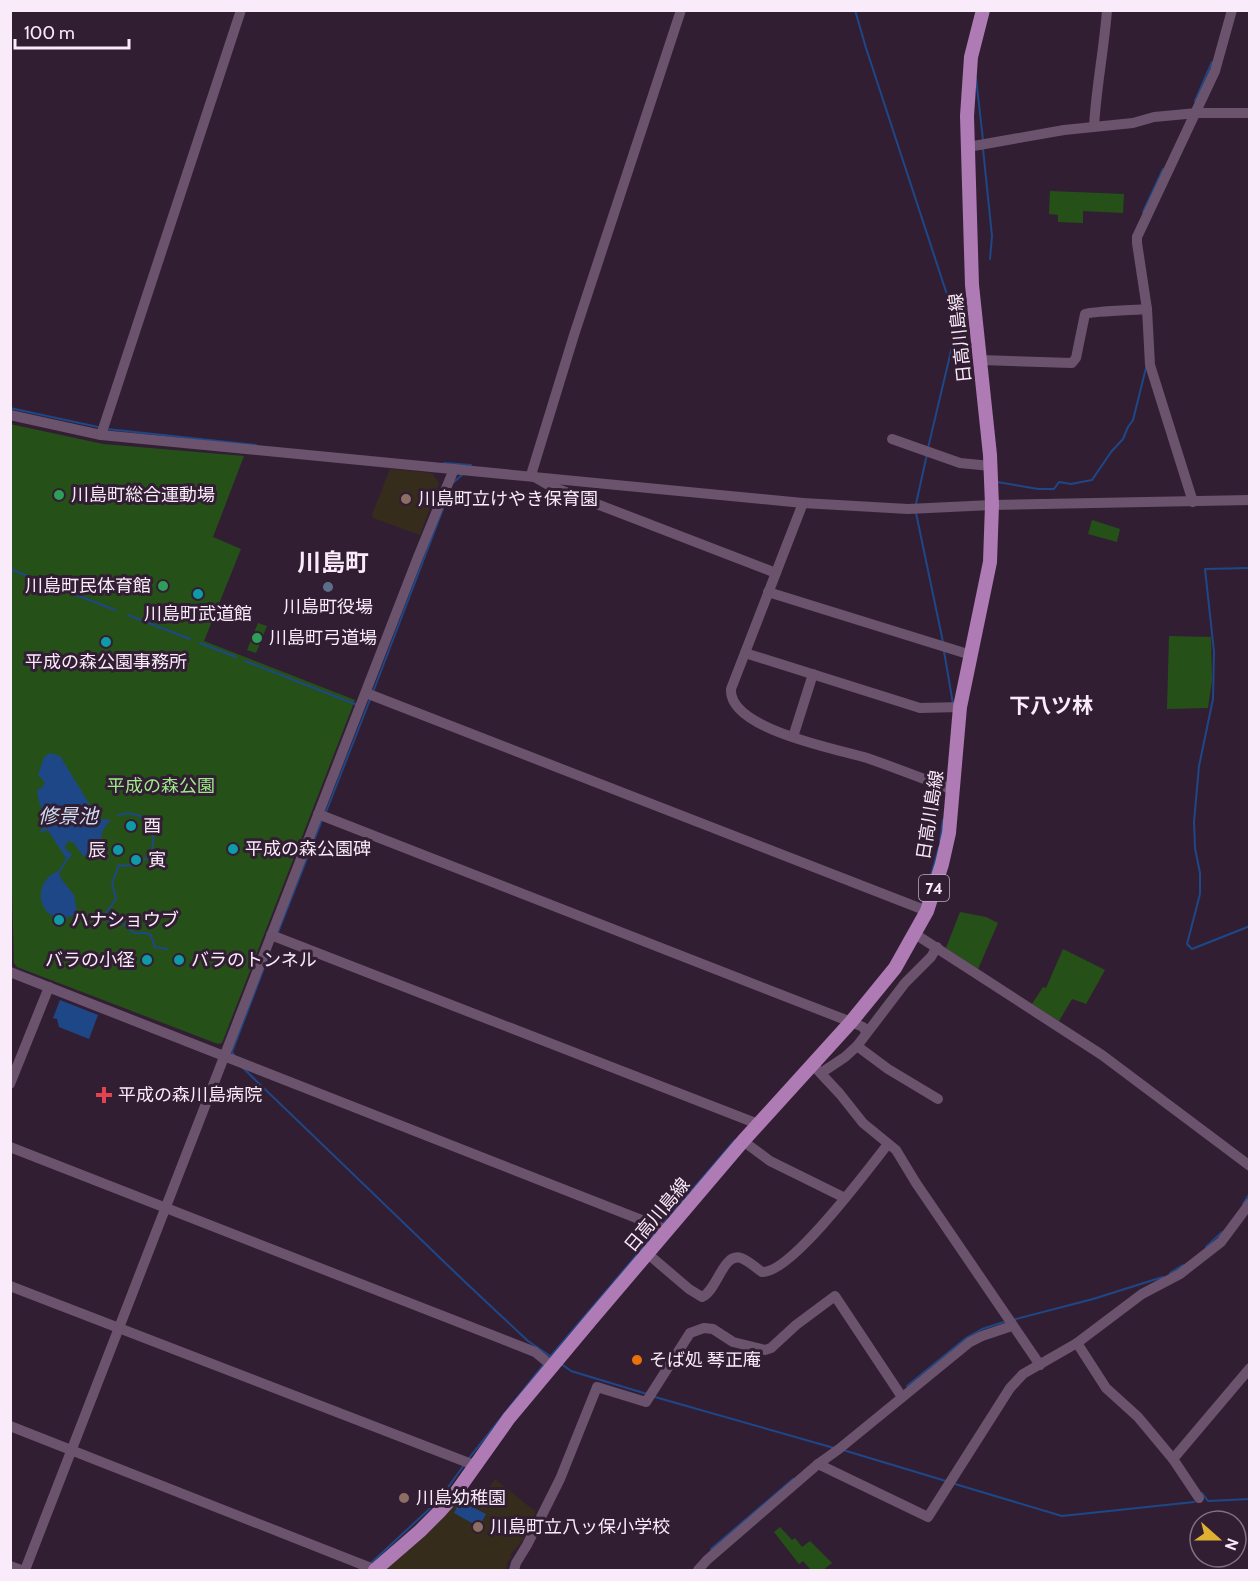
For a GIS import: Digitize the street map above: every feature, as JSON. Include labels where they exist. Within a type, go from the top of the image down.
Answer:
[{"type":"main road","name":"日高川島線","points":[[375,1570],[439,1512],[509,1418],[743,1141],[816,1069],[892,972],[927,910],[949,833],[960,706],[990,562],[991,466],[972,285],[968,147],[968,81],[971,57],[983,10]]},
{"type":"street","points":[[101,435],[241,10]]},
{"type":"street","points":[[531,475],[574,334],[681,10]]},
{"type":"street","points":[[1094,127],[1096,91],[1102,63],[1107,10]]},
{"type":"street","points":[[1193,502],[1150,365],[1148,309],[1137,237],[1215,71],[1232,10]]},
{"type":"street","points":[[968,147],[1064,130],[1133,123],[1154,117],[1197,113],[1250,113]]},
{"type":"street","points":[[980,360],[1072,363],[1076,358],[1085,315],[1090,311],[1106,313],[1148,309]]},
{"type":"street","points":[[10,415],[101,435],[803,503],[908,509],[1250,500]]},
{"type":"street","points":[[892,439],[960,463],[991,466]]},
{"type":"street","points":[[10,1566],[23,1570],[454,470]]},
{"type":"street","points":[[531,475],[550,486],[776,573]]},
{"type":"street","points":[[803,503],[730,694],[736,705],[748,717],[793,738],[868,759],[953,790]]},
{"type":"street","points":[[768,592],[971,655]]},
{"type":"street","points":[[744,653],[920,708],[960,706]]},
{"type":"street","points":[[793,738],[813,674]]},
{"type":"street","points":[[366,693],[927,910]]},
{"type":"street","points":[[318,814],[851,1022],[863,1027],[866,1032]]},
{"type":"street","points":[[915,934],[1102,1055],[1250,1166]]},
{"type":"street","points":[[271,935],[758,1124]]},
{"type":"street","points":[[937,947],[931,957],[905,983],[856,1046],[845,1057],[816,1069],[863,1123],[896,1150],[1040,1365]]},
{"type":"street","points":[[10,972],[668,1230]]},
{"type":"street","points":[[892,972],[905,983]]},
{"type":"street","points":[[10,1084],[48,987]]},
{"type":"street","points":[[856,1046],[888,1069],[938,1099]]},
{"type":"street","points":[[743,1141],[770,1161],[845,1198]]},
{"type":"street","points":[[648,1254],[682,1284],[702,1297],[713,1289],[720,1270],[738,1257],[762,1272],[771,1271],[816,1232],[838,1208],[888,1144]]},
{"type":"street","points":[[10,1146],[535,1352],[552,1366]]},
{"type":"street","points":[[818,1464],[928,1517],[1010,1388],[1023,1374],[1077,1343],[1142,1294],[1180,1274],[1221,1242],[1250,1203]]},
{"type":"street","points":[[10,1286],[474,1465]]},
{"type":"street","points":[[514,1570],[560,1479],[597,1387],[646,1402],[690,1333],[704,1328],[713,1329],[733,1342],[765,1350],[771,1348],[796,1324],[835,1296],[902,1397]]},
{"type":"street","points":[[698,1570],[818,1464],[970,1342],[1012,1326]]},
{"type":"street","points":[[1077,1343],[1106,1388],[1138,1417],[1173,1459],[1199,1498]]},
{"type":"street","points":[[1173,1459],[1250,1368]]},
{"type":"street","points":[[10,1426],[375,1570]]},
{"type":"shaded area","name":"川島町立けやき保育園","points":[[390,469],[432,473],[439,483],[420,535],[373,518],[372,515]]},
{"type":"shaded area","name":"川島町立八ッ保小学校","points":[[495,1479],[536,1512],[524,1531],[526,1532],[523,1540],[510,1555],[512,1557],[507,1563],[506,1570],[382,1570],[459,1496],[478,1505]]},
{"type":"green space","points":[[1050,191],[1124,194],[1123,213],[1083,211],[1083,223],[1058,222],[1058,215],[1049,214]]},
{"type":"green space","name":"平成の森公園","points":[[10,424],[103,444],[244,456],[213,537],[241,549],[204,641],[355,700],[222,1043],[218,1044],[17,967],[14,963],[10,820]]},
{"type":"green space","points":[[1092,520],[1120,529],[1117,542],[1088,534]]},
{"type":"green space","name":"川島町弓道場","points":[[258,623],[267,626],[256,653],[247,650]]},
{"type":"green space","points":[[1169,636],[1211,637],[1212,680],[1208,708],[1167,709]]},
{"type":"green space","points":[[960,912],[986,917],[998,923],[978,969],[946,948]]},
{"type":"green space","points":[[1063,949],[1105,970],[1086,1004],[1072,999],[1059,1021],[1032,1004],[1043,987],[1046,988]]},
{"type":"green space","points":[[780,1527],[792,1540],[795,1538],[802,1547],[810,1541],[832,1563],[823,1570],[811,1570],[803,1561],[799,1564],[774,1532]]},
{"type":"water","name":"修景池","points":[[50,753],[60,756],[96,815],[101,819],[111,820],[101,835],[102,845],[109,861],[97,854],[83,856],[74,843],[69,841],[65,848],[72,855],[69,859],[66,858],[47,830],[40,833],[45,826],[37,790],[42,788],[45,782],[38,775],[44,757]]},
{"type":"water","points":[[58,871],[74,895],[77,913],[65,918],[55,917],[48,913],[41,896],[42,886]]},
{"type":"water","points":[[60,1000],[98,1015],[89,1039],[59,1027],[57,1019],[53,1018]]},
{"type":"water","points":[[460,1501],[486,1514],[479,1527],[454,1513]]},
{"type":"waterway","points":[[855,10],[956,322],[928,448]]},
{"type":"waterway","points":[[1195,101],[1212,62]]},
{"type":"waterway","points":[[976,78],[983,140]]},
{"type":"waterway","points":[[983,149],[992,236],[990,259]]},
{"type":"waterway","points":[[1143,212],[1163,169]]},
{"type":"waterway","points":[[997,482],[1038,489],[1054,489],[1059,482],[1071,484],[1092,480],[1123,439],[1133,420],[1146,368]]},
{"type":"waterway","points":[[10,408],[98,427]]},
{"type":"waterway","points":[[107,429],[256,445]]},
{"type":"waterway","points":[[916,504],[927,454]]},
{"type":"waterway","points":[[444,463],[471,465],[469,467]]},
{"type":"waterway","points":[[454,482],[463,474]]},
{"type":"waterway","points":[[373,692],[446,501]]},
{"type":"waterway","points":[[916,513],[943,642]]},
{"type":"waterway","points":[[1250,568],[1205,569],[1214,652],[1213,699],[1199,766],[1194,822],[1200,894],[1187,944],[1192,949],[1250,926]]},
{"type":"waterway","points":[[10,569],[115,610]]},
{"type":"waterway","points":[[128,615],[190,639]]},
{"type":"waterway","points":[[200,643],[236,657]]},
{"type":"waterway","points":[[944,651],[953,704]]},
{"type":"waterway","points":[[245,661],[355,704]]},
{"type":"waterway","points":[[326,812],[371,697]]},
{"type":"waterway","points":[[118,815],[133,814],[144,819],[151,827],[152,849],[146,858],[135,864],[119,865],[112,883],[116,899],[106,913],[106,919],[110,922],[122,923],[134,933],[151,935],[155,947],[167,949]]},
{"type":"waterway","points":[[277,935],[322,820]]},
{"type":"waterway","points":[[940,841],[943,820]]},
{"type":"waterway","points":[[929,882],[939,847]]},
{"type":"waterway","points":[[59,872],[68,857]]},
{"type":"waterway","points":[[922,904],[926,893]]},
{"type":"waterway","points":[[234,1055],[232,1052],[267,960]]},
{"type":"waterway","points":[[242,1067],[528,1341],[553,1358]]},
{"type":"waterway","points":[[662,1225],[735,1140]]},
{"type":"waterway","points":[[1243,1204],[1250,1193]]},
{"type":"waterway","points":[[550,1357],[657,1231]]},
{"type":"waterway","points":[[1206,1247],[1222,1232]]},
{"type":"waterway","points":[[1170,1273],[1183,1265]]},
{"type":"waterway","points":[[1012,1320],[1093,1299],[1163,1277]]},
{"type":"waterway","points":[[907,1386],[966,1338],[982,1329],[1007,1321]]},
{"type":"waterway","points":[[560,1363],[571,1371],[647,1394]]},
{"type":"waterway","points":[[469,1458],[544,1364]]},
{"type":"waterway","points":[[655,1397],[834,1448]]},
{"type":"waterway","points":[[843,1450],[946,1481]]},
{"type":"waterway","points":[[369,1565],[439,1500],[464,1465]]},
{"type":"waterway","points":[[711,1549],[793,1479]]},
{"type":"waterway","points":[[955,1484],[1062,1516],[1194,1502]]},
{"type":"waterway","points":[[1202,1493],[1208,1501],[1250,1499]]},
{"type":"place","name":"川島町総合運動場","points":[[59,495]]},
{"type":"place","name":"川島町立けやき保育園","points":[[406,499]]},
{"type":"place","name":"川島町民体育館","points":[[163,586]]},
{"type":"place","name":"川島町役場","points":[[328,587]]},
{"type":"place","name":"川島町武道館","points":[[198,594]]},
{"type":"place","name":"川島町弓道場","points":[[257,638]]},
{"type":"place","name":"平成の森公園事務所","points":[[106,642]]},
{"type":"place","name":"酉","points":[[131,826]]},
{"type":"place","name":"平成の森公園碑","points":[[233,849]]},
{"type":"place","name":"辰","points":[[118,850]]},
{"type":"place","name":"寅","points":[[136,860]]},
{"type":"place","name":"ハナショウブ","points":[[59,920]]},
{"type":"place","name":"バラの小径","points":[[147,960]]},
{"type":"place","name":"バラのトンネル","points":[[179,960]]},
{"type":"place","name":"平成の森川島病院","points":[[104,1095]]},
{"type":"place","name":"そば処 琴正庵","points":[[637,1360]]},
{"type":"place","name":"川島幼稚園","points":[[404,1498]]},
{"type":"place","name":"川島町立八ッ保小学校","points":[[478,1527]]},
{"type":"district","name":"川島町","points":[[333,563]]},
{"type":"district","name":"下八ツ林","points":[[1051,706]]}]
